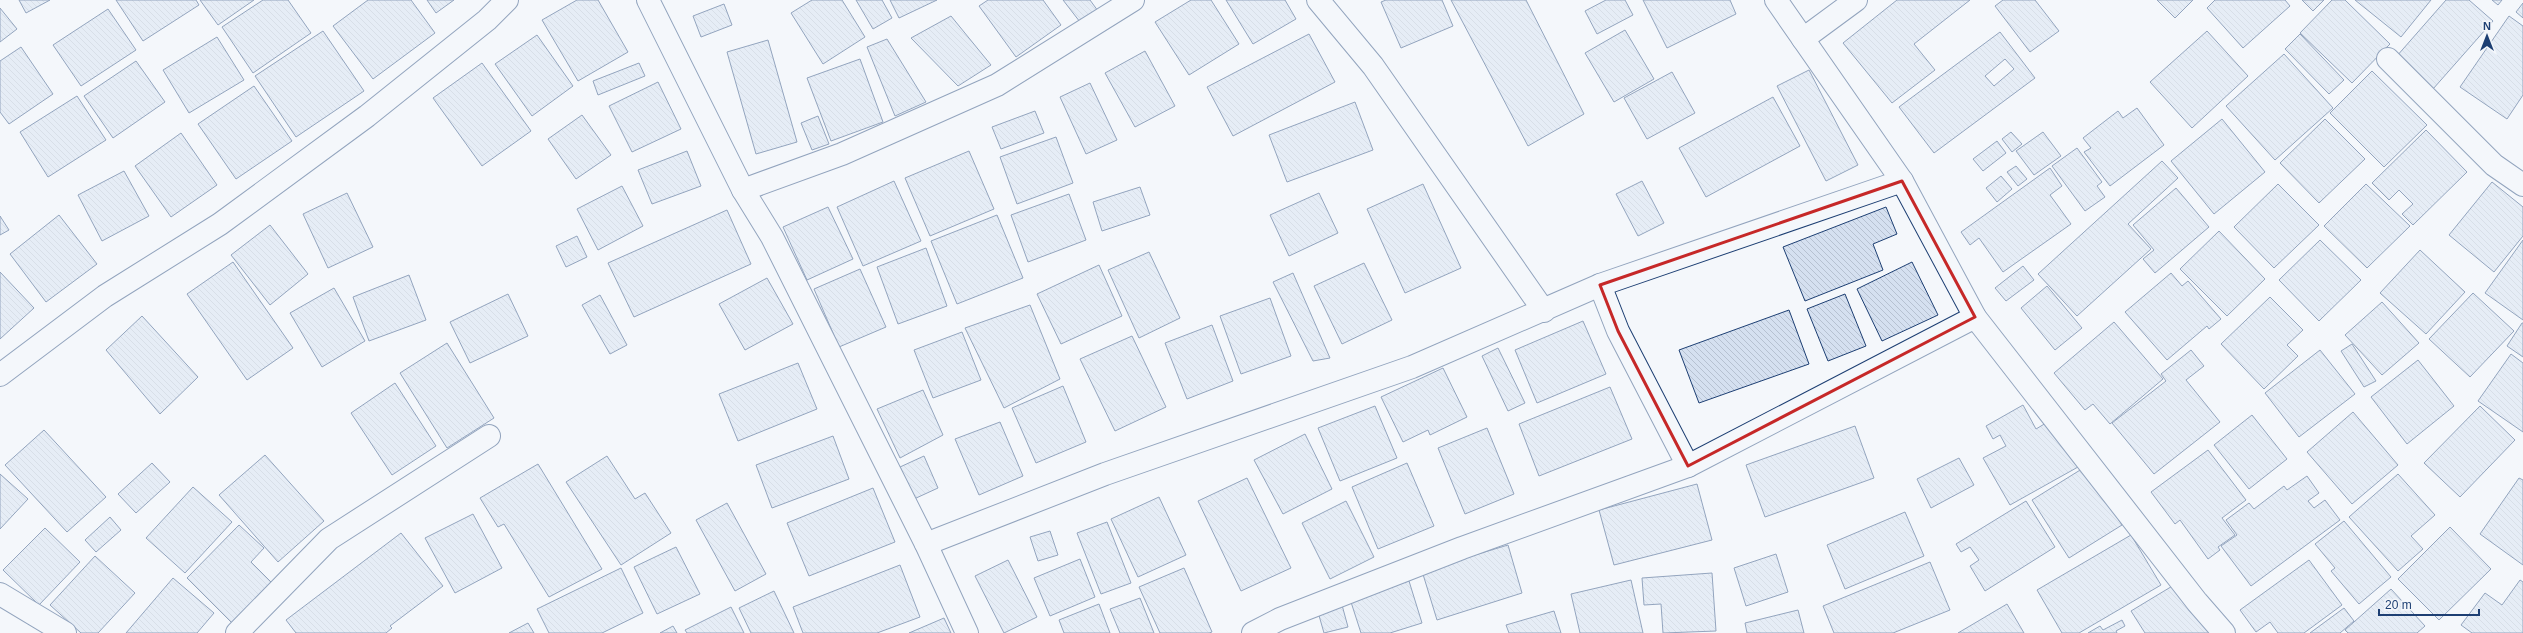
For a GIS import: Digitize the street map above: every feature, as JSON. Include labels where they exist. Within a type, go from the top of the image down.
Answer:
[{"type":"street","points":[[4,364],[105,296],[220,224],[367,116],[486,20],[507,0]]},
{"type":"street","points":[[648,0],[743,190],[772,237],[926,544],[967,633]]},
{"type":"street","points":[[743,190],[842,154],[997,85],[1134,0]]},
{"type":"street","points":[[1318,0],[1373,66],[1544,311]]},
{"type":"street","points":[[1776,0],[1902,181],[1975,317],[2197,602],[2224,633]]},
{"type":"street","points":[[1802,39],[1856,0]]},
{"type":"street","points":[[2388,59],[2494,165],[2523,185]]},
{"type":"street","points":[[926,544],[1105,474],[1412,368],[1600,285],[1902,181]]},
{"type":"street","points":[[1600,285],[1618,331],[1688,466]]},
{"type":"street","points":[[1253,633],[1280,619],[1455,551],[1688,466],[1975,317]]},
{"type":"street","points":[[237,633],[329,539],[489,436]]},
{"type":"street","points":[[0,594],[65,633]]},
{"type":"highlighted area","points":[[1902,181],[1975,317],[1688,466],[1618,331],[1600,285]]},
{"type":"building","points":[[19,0],[50,0],[26,13]]},
{"type":"building","points":[[116,0],[196,0],[199,5],[143,41]]},
{"type":"building","points":[[200,0],[254,0],[218,25]]},
{"type":"building","points":[[263,0],[288,0],[311,33],[253,73],[222,27]]},
{"type":"building","points":[[368,0],[411,0],[435,33],[373,79],[333,26]]},
{"type":"building","points":[[427,0],[454,0],[436,13]]},
{"type":"building","points":[[577,0],[598,0],[628,52],[578,81],[542,20]]},
{"type":"building","points":[[812,0],[842,0],[865,37],[823,64],[791,13]]},
{"type":"building","points":[[856,0],[882,0],[892,18],[873,29]]},
{"type":"building","points":[[890,0],[937,0],[899,18]]},
{"type":"building","points":[[988,0],[1043,0],[1061,25],[1016,57],[979,6]]},
{"type":"building","points":[[1063,0],[1090,0],[1098,11],[1080,22]]},
{"type":"building","points":[[1191,0],[1211,0],[1239,44],[1189,75],[1155,22]]},
{"type":"building","points":[[1226,0],[1285,0],[1296,19],[1253,44]]},
{"type":"building","points":[[1386,0],[1442,0],[1453,26],[1401,48],[1381,2]]},
{"type":"building","points":[[1451,0],[1526,0],[1584,114],[1528,146]]},
{"type":"building","points":[[1606,0],[1625,0],[1633,15],[1597,34],[1585,11]]},
{"type":"building","points":[[1643,0],[1730,0],[1736,14],[1667,48]]},
{"type":"building","points":[[1897,0],[1970,0],[1914,44],[1935,70],[1892,103],[1843,43]]},
{"type":"building","points":[[2003,0],[2035,0],[2059,31],[2030,52],[1995,6]]},
{"type":"building","points":[[2157,0],[2193,0],[2175,18]]},
{"type":"building","points":[[2215,0],[2285,0],[2290,6],[2243,48],[2207,8]]},
{"type":"building","points":[[2302,0],[2324,0],[2313,11]]},
{"type":"building","points":[[2332,0],[2345,0],[2390,44],[2352,83],[2300,33]]},
{"type":"building","points":[[2355,0],[2431,0],[2401,37]]},
{"type":"building","points":[[2446,0],[2469,0],[2493,21],[2433,89],[2396,57]]},
{"type":"building","points":[[2492,0],[2502,0],[2498,5]]},
{"type":"building","points":[[2523,3],[2523,18],[2516,12]]},
{"type":"building","points":[[724,4],[732,25],[701,37],[693,16]]},
{"type":"building","points":[[0,8],[17,29],[0,42]]},
{"type":"building","points":[[108,9],[136,50],[81,86],[53,45]]},
{"type":"building","points":[[951,16],[991,65],[958,86],[911,38]]},
{"type":"building","points":[[2509,16],[2523,26],[2523,95],[2507,119],[2460,87]]},
{"type":"building","points":[[1625,30],[1654,79],[1614,102],[1585,53]]},
{"type":"building","points":[[323,31],[364,91],[296,137],[255,76]]},
{"type":"building","points":[[2207,31],[2248,76],[2192,128],[2150,82]]},
{"type":"building","points":[[2000,32],[2035,78],[1934,153],[1899,107]],"holes":[[[2005,59],[2014,69],[1994,86],[1985,76]]]},
{"type":"building","points":[[1309,34],[1335,82],[1233,136],[1207,87]]},
{"type":"building","points":[[2300,34],[2344,80],[2329,94],[2285,49]]},
{"type":"building","points":[[537,35],[573,86],[532,116],[495,64]]},
{"type":"building","points":[[217,37],[244,80],[189,113],[163,70]]},
{"type":"building","points":[[887,39],[926,102],[895,116],[867,47]]},
{"type":"building","points":[[768,40],[797,142],[756,154],[727,52]]},
{"type":"building","points":[[21,47],[53,94],[9,124],[0,112],[0,61]]},
{"type":"building","points":[[1145,51],[1175,106],[1135,127],[1105,73]]},
{"type":"building","points":[[2284,54],[2333,108],[2275,160],[2226,106]]},
{"type":"building","points":[[860,59],[883,122],[831,141],[807,78]]},
{"type":"building","points":[[136,61],[165,102],[113,138],[84,96]]},
{"type":"building","points":[[482,63],[531,131],[482,166],[433,98]]},
{"type":"building","points":[[639,63],[645,76],[598,95],[593,81]]},
{"type":"building","points":[[1809,70],[1858,165],[1826,181],[1777,86]]},
{"type":"building","points":[[2372,71],[2427,125],[2384,167],[2330,113]]},
{"type":"building","points":[[1672,72],[1695,113],[1647,139],[1624,98]]},
{"type":"building","points":[[658,82],[681,129],[632,152],[609,106]]},
{"type":"building","points":[[1090,83],[1117,140],[1086,154],[1060,97]]},
{"type":"building","points":[[254,86],[292,141],[236,179],[198,124]]},
{"type":"building","points":[[77,96],[106,140],[48,177],[20,132]]},
{"type":"building","points":[[1773,97],[1800,146],[1706,197],[1679,148]]},
{"type":"building","points":[[1355,102],[1373,150],[1287,182],[1269,135]]},
{"type":"building","points":[[2137,108],[2164,145],[2110,186],[2084,152],[2091,148],[2083,138],[2118,111],[2123,118]]},
{"type":"building","points":[[1035,111],[1044,133],[1001,149],[992,127]]},
{"type":"building","points":[[582,115],[611,155],[576,179],[548,139]]},
{"type":"building","points":[[818,116],[829,144],[812,150],[801,123]]},
{"type":"building","points":[[2222,119],[2265,172],[2214,214],[2171,161]]},
{"type":"building","points":[[2325,119],[2365,159],[2319,203],[2280,163]]},
{"type":"building","points":[[2426,130],[2467,172],[2413,225],[2402,214],[2413,204],[2399,190],[2389,200],[2372,183]]},
{"type":"building","points":[[2011,132],[2022,144],[2012,152],[2002,139]]},
{"type":"building","points":[[2043,132],[2061,156],[2034,175],[2016,151]]},
{"type":"building","points":[[181,133],[217,185],[171,217],[135,166]]},
{"type":"building","points":[[1056,137],[1073,183],[1017,204],[1000,157]]},
{"type":"building","points":[[1997,141],[2006,153],[1983,171],[1973,159]]},
{"type":"building","points":[[2077,148],[2102,182],[2097,186],[2105,197],[2085,211],[2052,166]]},
{"type":"building","points":[[687,151],[701,186],[652,204],[638,170]]},
{"type":"building","points":[[969,151],[994,209],[930,236],[905,178]]},
{"type":"building","points":[[2162,161],[2178,178],[2128,224],[2151,249],[2077,316],[2038,274]]},
{"type":"building","points":[[2016,166],[2027,179],[2018,186],[2007,172]]},
{"type":"building","points":[[2050,168],[2062,186],[2050,195],[2071,224],[2003,272],[1979,238],[1970,245],[1961,232]]},
{"type":"building","points":[[124,171],[149,216],[102,241],[78,195]]},
{"type":"building","points":[[2001,176],[2012,189],[1997,202],[1986,188]]},
{"type":"building","points":[[894,181],[921,241],[863,266],[837,207]]},
{"type":"building","points":[[1642,181],[1664,223],[1638,236],[1616,194]]},
{"type":"building","points":[[2492,182],[2523,207],[2523,236],[2494,272],[2449,235]]},
{"type":"building","points":[[1423,184],[1461,268],[1405,293],[1367,209]]},
{"type":"building","points":[[2278,184],[2319,225],[2274,268],[2234,227]]},
{"type":"building","points":[[2366,184],[2410,226],[2367,268],[2324,226]]},
{"type":"building","points":[[622,186],[643,226],[598,250],[577,209]]},
{"type":"building","points":[[1140,187],[1150,215],[1102,231],[1093,202]]},
{"type":"building","points":[[2176,188],[2209,227],[2155,273],[2143,259],[2154,250],[2133,225]]},
{"type":"building","points":[[347,193],[373,247],[328,268],[303,214]]},
{"type":"building","points":[[1319,193],[1338,233],[1289,256],[1270,215]]},
{"type":"building","points":[[1069,194],[1086,240],[1028,262],[1011,215]]},
{"type":"building","points":[[828,207],[853,259],[807,280],[783,227]]},
{"type":"building","points":[[1886,207],[1897,234],[1873,244],[1883,270],[1805,301],[1783,247]]},
{"type":"building","points":[[727,210],[751,264],[634,317],[608,263]]},
{"type":"building","points":[[59,215],[97,264],[46,302],[10,254]]},
{"type":"building","points":[[997,215],[1023,278],[957,304],[931,241]]},
{"type":"building","points":[[0,216],[9,230],[0,235]]},
{"type":"building","points":[[270,225],[308,274],[270,305],[231,255]]},
{"type":"building","points":[[2219,231],[2265,279],[2227,316],[2180,269]]},
{"type":"building","points":[[577,236],[587,257],[566,267],[556,246]]},
{"type":"building","points":[[2320,240],[2361,280],[2319,321],[2279,280]]},
{"type":"building","points":[[2523,240],[2523,320],[2485,293]]},
{"type":"building","points":[[926,248],[947,306],[898,324],[877,267]]},
{"type":"building","points":[[2420,250],[2465,292],[2426,334],[2380,293]]},
{"type":"building","points":[[1149,252],[1180,318],[1139,338],[1108,270]]},
{"type":"building","points":[[233,262],[293,348],[247,380],[187,294]]},
{"type":"building","points":[[1912,262],[1938,315],[1882,341],[1857,289]]},
{"type":"building","points":[[1364,263],[1392,320],[1342,344],[1314,286]]},
{"type":"building","points":[[1099,265],[1122,316],[1061,344],[1037,294]]},
{"type":"building","points":[[2023,266],[2034,280],[2006,301],[1995,288]]},
{"type":"building","points":[[860,269],[886,327],[839,347],[814,289]]},
{"type":"building","points":[[0,272],[34,308],[0,339]]},
{"type":"building","points":[[1293,273],[1330,358],[1313,361],[1273,282]]},
{"type":"building","points":[[2171,273],[2182,286],[2188,281],[2221,319],[2209,329],[2207,326],[2167,360],[2125,312]]},
{"type":"building","points":[[409,275],[426,320],[369,341],[353,297]]},
{"type":"building","points":[[767,278],[793,324],[745,350],[719,304]]},
{"type":"building","points":[[2047,286],[2082,328],[2055,350],[2021,308]]},
{"type":"building","points":[[334,288],[365,341],[322,367],[290,313]]},
{"type":"building","points":[[2473,293],[2514,331],[2470,377],[2429,339]]},
{"type":"building","points":[[508,294],[528,336],[470,363],[450,322]]},
{"type":"building","points":[[1845,294],[1866,346],[1828,361],[1807,309]]},
{"type":"building","points":[[600,295],[627,345],[610,354],[582,305]]},
{"type":"building","points":[[2270,297],[2303,330],[2287,345],[2298,356],[2264,389],[2221,344]]},
{"type":"building","points":[[1270,298],[1291,356],[1241,374],[1220,316]]},
{"type":"building","points":[[2382,302],[2419,343],[2382,375],[2345,335]]},
{"type":"building","points":[[1030,305],[1060,379],[1004,408],[965,328]]},
{"type":"building","points":[[1789,310],[1809,364],[1699,403],[1679,350]]},
{"type":"building","points":[[142,316],[198,377],[160,414],[106,350]]},
{"type":"building","points":[[1583,321],[1606,374],[1537,403],[1515,350]]},
{"type":"building","points":[[2114,322],[2163,379],[2110,424],[2093,404],[2085,410],[2054,373]]},
{"type":"building","points":[[2523,323],[2523,357],[2507,346]]},
{"type":"building","points":[[1212,325],[1233,381],[1187,399],[1165,343]]},
{"type":"building","points":[[962,332],[981,380],[933,398],[914,350]]},
{"type":"building","points":[[1132,336],[1166,407],[1115,431],[1080,359]]},
{"type":"building","points":[[447,343],[494,418],[447,448],[400,373]]},
{"type":"building","points":[[2352,344],[2376,381],[2364,387],[2341,351]]},
{"type":"building","points":[[1498,348],[1525,403],[1508,411],[1482,356]]},
{"type":"building","points":[[2191,350],[2204,366],[2186,380],[2220,422],[2154,474],[2112,423],[2166,381],[2161,374]]},
{"type":"building","points":[[2320,350],[2355,394],[2299,437],[2265,393]]},
{"type":"building","points":[[2511,354],[2523,363],[2523,432],[2478,401]]},
{"type":"building","points":[[2418,360],[2454,406],[2407,444],[2371,397]]},
{"type":"building","points":[[798,363],[817,409],[738,441],[719,394]]},
{"type":"building","points":[[1443,368],[1467,417],[1430,435],[1428,430],[1403,442],[1381,397]]},
{"type":"building","points":[[395,383],[436,446],[392,475],[351,413]]},
{"type":"building","points":[[1063,386],[1086,442],[1036,463],[1012,408]]},
{"type":"building","points":[[1610,387],[1632,439],[1539,476],[1519,424]]},
{"type":"building","points":[[923,390],[943,435],[900,458],[877,409]]},
{"type":"building","points":[[2023,405],[2036,429],[2051,420],[2078,467],[2010,505],[1983,458],[2006,446],[2000,435],[1993,439],[1986,426]]},
{"type":"building","points":[[1375,406],[1397,458],[1340,481],[1318,428]]},
{"type":"building","points":[[2480,406],[2515,440],[2460,497],[2424,463]]},
{"type":"building","points":[[2353,412],[2398,465],[2352,504],[2307,452]]},
{"type":"building","points":[[2252,415],[2287,459],[2249,489],[2214,445]]},
{"type":"building","points":[[1000,422],[1023,476],[979,495],[955,439]]},
{"type":"building","points":[[1855,426],[1874,478],[1765,517],[1746,465]]},
{"type":"building","points":[[1487,428],[1514,494],[1465,514],[1438,448]]},
{"type":"building","points":[[44,430],[106,497],[67,532],[5,465]]},
{"type":"building","points":[[1305,434],[1332,489],[1283,514],[1254,460]]},
{"type":"building","points":[[833,436],[849,479],[772,508],[756,465]]},
{"type":"building","points":[[2208,450],[2246,500],[2222,518],[2235,535],[2218,547],[2220,550],[2208,559],[2180,520],[2175,524],[2151,492]]},
{"type":"building","points":[[265,455],[324,521],[278,562],[219,495]]},
{"type":"building","points":[[607,456],[635,499],[645,493],[671,533],[621,565],[566,482]]},
{"type":"building","points":[[924,456],[938,488],[914,499],[900,467]]},
{"type":"building","points":[[1959,458],[1974,485],[1931,508],[1917,479]]},
{"type":"building","points":[[152,463],[170,482],[136,513],[118,494]]},
{"type":"building","points":[[1407,463],[1434,526],[1378,549],[1352,487]]},
{"type":"building","points":[[538,464],[602,569],[549,597],[504,524],[498,527],[480,498]]},
{"type":"building","points":[[2085,467],[2122,525],[2069,558],[2032,500]]},
{"type":"building","points":[[0,474],[28,499],[0,529]]},
{"type":"building","points":[[2398,474],[2435,515],[2411,536],[2423,549],[2398,571],[2349,517]]},
{"type":"building","points":[[2307,476],[2319,493],[2308,501],[2314,508],[2325,500],[2340,520],[2251,586],[2221,546],[2237,535],[2226,520],[2249,503],[2254,509],[2284,486],[2287,490]]},
{"type":"building","points":[[1247,478],[1291,568],[1241,591],[1198,501]]},
{"type":"building","points":[[2519,478],[2523,480],[2523,565],[2480,534]]},
{"type":"building","points":[[1697,484],[1712,540],[1614,565],[1599,510]]},
{"type":"building","points":[[193,487],[232,522],[185,573],[146,538]]},
{"type":"building","points":[[873,488],[895,542],[809,576],[787,523]]},
{"type":"building","points":[[1159,497],[1186,555],[1138,577],[1111,519]]},
{"type":"building","points":[[1346,501],[1374,557],[1330,579],[1302,523]]},
{"type":"building","points":[[2026,501],[2055,547],[1985,591],[1970,566],[1979,560],[1970,547],[1961,552],[1956,544]]},
{"type":"building","points":[[727,503],[766,574],[735,591],[696,520]]},
{"type":"building","points":[[1905,512],[1924,556],[1845,589],[1827,545]]},
{"type":"building","points":[[473,514],[502,568],[455,593],[425,538]]},
{"type":"building","points":[[110,517],[121,530],[96,552],[85,540]]},
{"type":"building","points":[[2344,521],[2391,577],[2359,604],[2331,571],[2335,568],[2315,544]]},
{"type":"building","points":[[1107,522],[1131,583],[1101,594],[1077,533]]},
{"type":"building","points":[[239,525],[264,548],[251,562],[272,583],[232,623],[187,578]]},
{"type":"building","points":[[2450,527],[2491,569],[2439,620],[2398,579]]},
{"type":"building","points":[[45,528],[80,562],[39,605],[3,570]]},
{"type":"building","points":[[1050,531],[1058,555],[1038,561],[1030,537]]},
{"type":"building","points":[[401,533],[443,586],[390,626],[392,628],[386,633],[296,633],[286,620]]},
{"type":"building","points":[[2131,535],[2161,585],[2079,633],[2062,633],[2037,590]]},
{"type":"building","points":[[1508,545],[1522,593],[1437,620],[1422,571]]},
{"type":"building","points":[[676,547],[700,594],[657,614],[634,567]]},
{"type":"building","points":[[1776,554],[1788,592],[1746,606],[1734,568]]},
{"type":"building","points":[[95,556],[135,593],[98,633],[81,633],[50,605]]},
{"type":"building","points":[[1080,559],[1095,597],[1050,616],[1034,578]]},
{"type":"building","points":[[1008,560],[1037,617],[1004,633],[975,576]]},
{"type":"building","points":[[2309,560],[2342,605],[2304,633],[2278,633],[2270,622],[2256,632],[2240,610]]},
{"type":"building","points":[[1930,562],[1950,610],[1893,633],[1834,633],[1823,606]]},
{"type":"building","points":[[900,565],[920,617],[877,633],[803,633],[793,607]]},
{"type":"building","points":[[621,568],[643,613],[602,633],[549,633],[537,609]]},
{"type":"building","points":[[1184,568],[1212,632],[1160,633],[1139,587]]},
{"type":"building","points":[[1712,573],[1716,631],[1663,633],[1661,604],[1644,605],[1642,578]]},
{"type":"building","points":[[173,578],[214,613],[197,633],[126,633]]},
{"type":"building","points":[[1631,580],[1643,633],[1580,633],[1571,594]]},
{"type":"building","points":[[2520,580],[2523,582],[2523,633],[2472,633],[2461,625],[2485,593],[2502,605]]},
{"type":"building","points":[[1409,581],[1422,623],[1390,633],[1361,633],[1350,599]]},
{"type":"building","points":[[2179,582],[2210,633],[2145,633],[2131,611]]},
{"type":"building","points":[[2391,589],[2425,626],[2417,633],[2348,633],[2345,630]]},
{"type":"building","points":[[774,591],[794,633],[751,633],[739,608]]},
{"type":"building","points":[[1140,598],[1154,633],[1120,633],[1110,609]]},
{"type":"building","points":[[1099,604],[1110,633],[1064,633],[1059,620]]},
{"type":"building","points":[[2007,604],[2024,633],[1958,633]]},
{"type":"building","points":[[1342,605],[1348,627],[1324,633],[1318,612]]},
{"type":"building","points":[[731,607],[744,633],[687,633],[685,630]]},
{"type":"building","points":[[2344,608],[2354,621],[2340,633],[2310,633]]},
{"type":"building","points":[[1798,610],[1804,633],[1747,633],[1745,623]]},
{"type":"building","points":[[1554,611],[1561,633],[1509,633],[1506,625]]},
{"type":"building","points":[[944,618],[951,633],[909,633]]},
{"type":"building","points":[[2122,620],[2125,626],[2116,631],[2117,633],[2088,633],[2100,626],[2103,630]]},
{"type":"building","points":[[528,623],[534,633],[509,633]]},
{"type":"building","points":[[673,626],[677,633],[660,633]]}]
